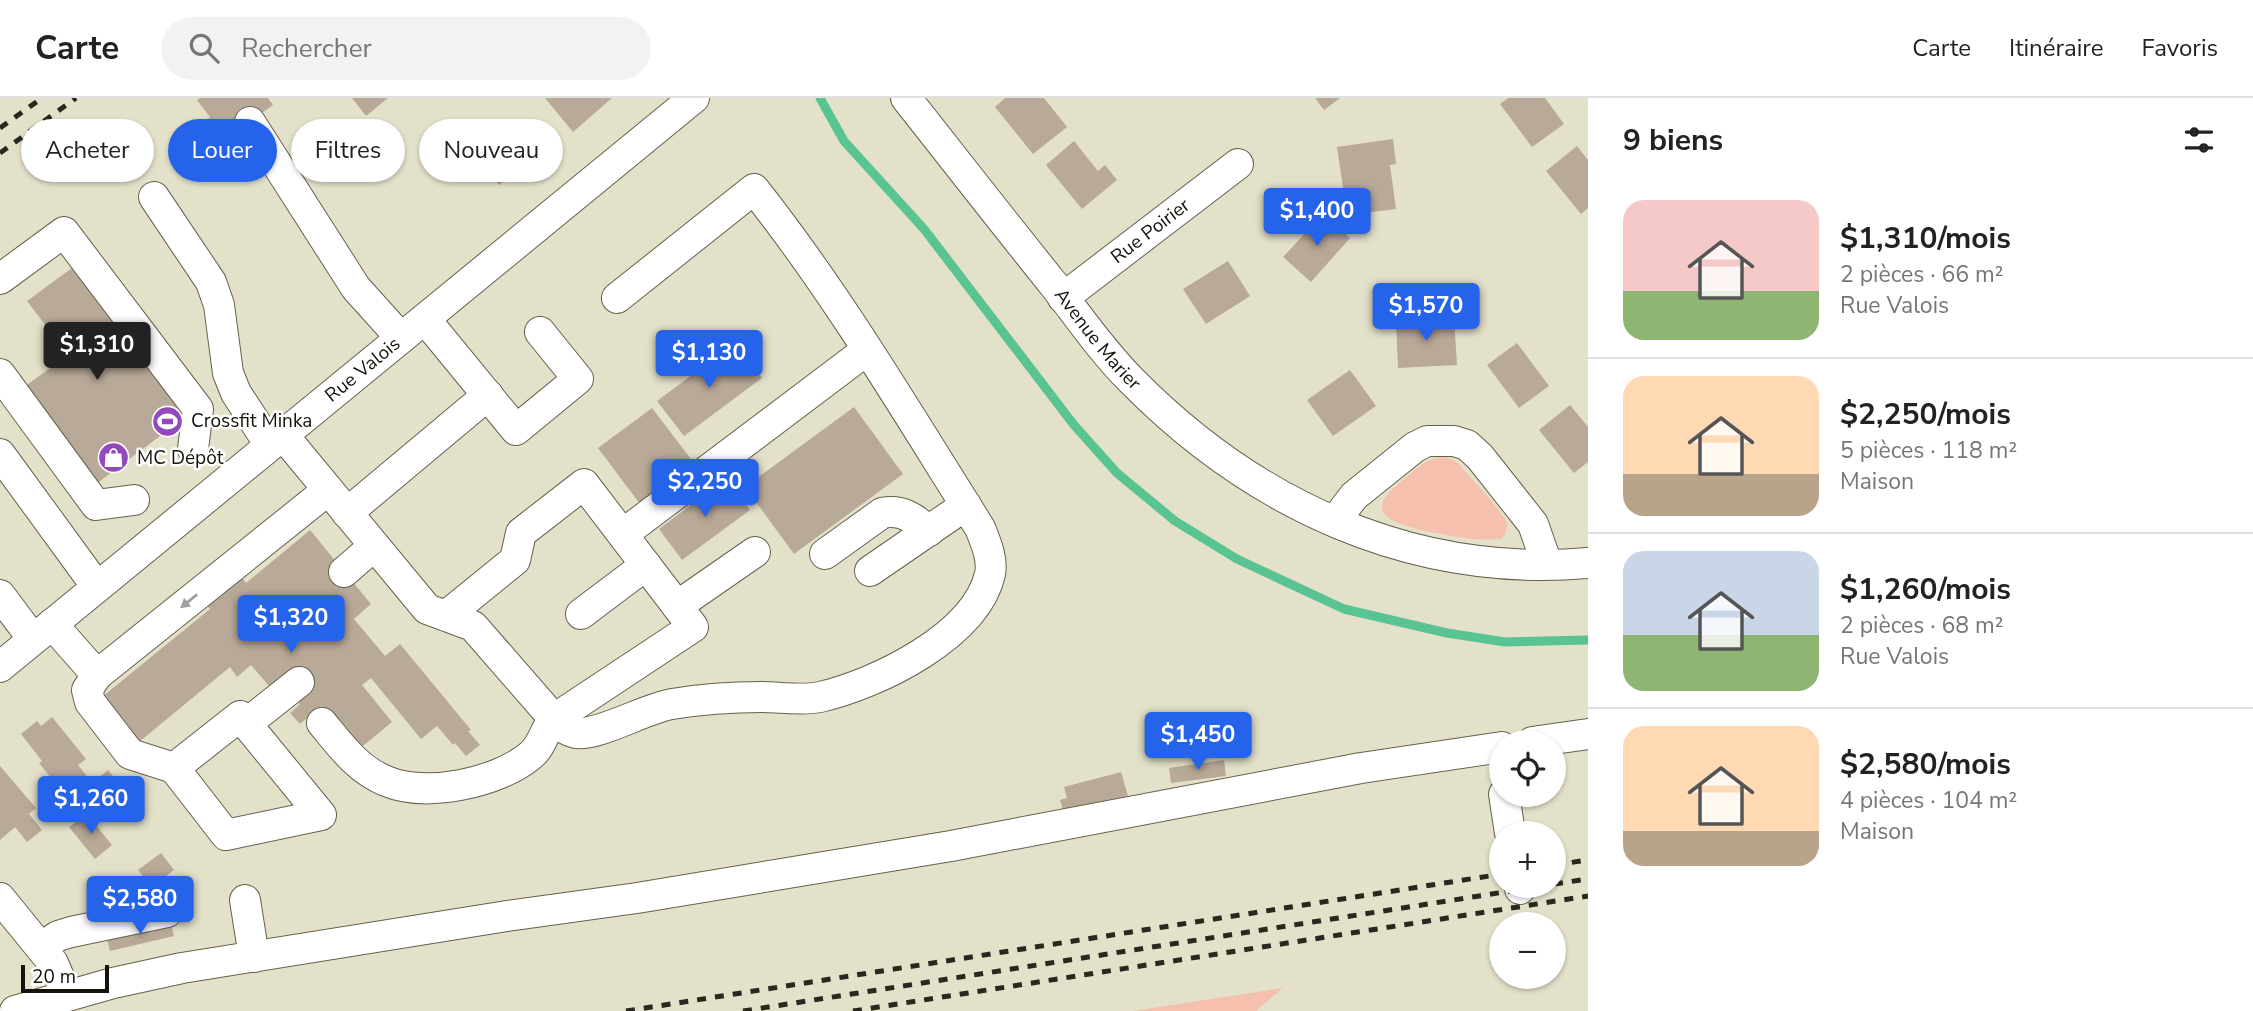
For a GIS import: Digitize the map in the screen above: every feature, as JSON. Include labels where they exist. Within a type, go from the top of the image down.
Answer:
[{"type":"street","name":"Rue Valois","points":[[0,667],[694,98]]},
{"type":"street","name":"Avenue Marier","points":[[906,98],[1129,379],[1195,439],[1254,481],[1299,506],[1391,543],[1476,561],[1588,563]]},
{"type":"street","points":[[277,164],[356,288],[401,338]]},
{"type":"street","name":"Rue Poirier","points":[[1063,298],[1238,164]]},
{"type":"street","points":[[154,197],[211,282],[223,326],[228,373],[236,394],[276,440],[328,490],[427,609],[473,626],[562,728],[578,733],[668,704],[721,697],[817,698],[868,683],[935,643],[960,623],[983,596],[990,571],[989,551],[980,528],[789,232],[754,189],[617,298]]},
{"type":"street","points":[[0,279],[64,232],[198,409],[193,449]]},
{"type":"street","points":[[425,319],[516,430],[578,379],[540,332]]},
{"type":"street","points":[[623,534],[867,350]]},
{"type":"street","points":[[0,374],[96,505],[128,493],[161,535]]},
{"type":"street","points":[[347,513],[488,395]]},
{"type":"street","points":[[177,424],[220,486]]},
{"type":"street","points":[[1338,523],[1354,496],[1409,451],[1427,441],[1454,441],[1467,445],[1480,457],[1533,524],[1548,564]]},
{"type":"street","points":[[0,454],[97,587]]},
{"type":"street","points":[[322,723],[349,756],[386,782],[414,788],[477,782],[506,771],[532,755],[554,719],[693,627],[584,484],[521,533],[514,560],[446,616]]},
{"type":"street","points":[[174,768],[240,716],[321,815],[226,835],[174,768],[130,754],[90,702],[87,690],[97,675],[242,558],[277,544],[328,490]]},
{"type":"street","points":[[870,571],[966,505]]},
{"type":"street","points":[[825,554],[882,513],[893,511],[905,514],[929,531]]},
{"type":"street","points":[[344,572],[374,545]]},
{"type":"street","points":[[677,606],[755,552]]},
{"type":"street","points":[[581,614],[646,565]]},
{"type":"street","points":[[0,595],[97,675]]},
{"type":"street","points":[[246,724],[299,682]]},
{"type":"street","points":[[1566,737],[1588,734]]},
{"type":"street","points":[[15,1011],[113,983],[172,970],[951,846],[1335,773],[1489,749]]},
{"type":"street","points":[[0,898],[42,947],[59,973],[67,996]]},
{"type":"street","points":[[245,900],[254,957]]},
{"type":"street","points":[[42,947],[58,936],[71,932],[167,912]]},
{"type":"shaded area","points":[[1440,457],[1458,463],[1500,511],[1507,524],[1506,533],[1501,539],[1474,539],[1430,532],[1386,516],[1382,510],[1383,502],[1390,492],[1420,466]]},
{"type":"shaded area","points":[[1283,988],[1256,1011],[1133,1011]]},
{"type":"building","points":[[268,98],[273,105],[254,119],[207,119],[210,117],[197,100]]},
{"type":"building","points":[[352,98],[388,98],[366,116]]},
{"type":"building","points":[[545,98],[612,98],[573,132]]},
{"type":"building","points":[[1005,98],[1044,98],[1067,127],[1033,154],[995,107]]},
{"type":"building","points":[[1315,98],[1340,98],[1324,110]]},
{"type":"building","points":[[1508,98],[1545,98],[1564,124],[1532,147],[1500,104]]},
{"type":"building","points":[[1393,139],[1396,164],[1390,165],[1396,209],[1347,215],[1337,147]]},
{"type":"building","points":[[1074,141],[1098,171],[1105,165],[1117,180],[1082,209],[1046,165]]},
{"type":"building","points":[[1577,146],[1588,160],[1588,208],[1581,214],[1546,171]]},
{"type":"building","points":[[1323,214],[1350,238],[1311,282],[1283,257]]},
{"type":"building","points":[[1228,261],[1250,296],[1206,324],[1183,289]]},
{"type":"building","points":[[76,265],[188,415],[92,487],[20,390],[68,355],[27,301]]},
{"type":"building","points":[[1454,318],[1457,365],[1398,368],[1396,321]]},
{"type":"building","points":[[735,343],[762,378],[684,436],[657,401]]},
{"type":"building","points":[[1517,343],[1549,386],[1519,408],[1487,365]]},
{"type":"building","points":[[1350,370],[1376,406],[1333,436],[1307,400]]},
{"type":"building","points":[[1570,405],[1588,427],[1588,462],[1574,473],[1539,430]]},
{"type":"building","points":[[854,407],[903,474],[794,554],[745,487]]},
{"type":"building","points":[[652,408],[694,463],[640,504],[598,448]]},
{"type":"building","points":[[727,478],[750,510],[682,560],[659,529]]},
{"type":"building","points":[[310,530],[371,604],[354,619],[385,656],[400,644],[471,730],[468,731],[480,745],[466,756],[437,726],[421,739],[371,678],[362,685],[392,722],[358,750],[322,706],[300,724],[290,713],[300,704],[297,700],[270,687],[251,665],[237,677],[230,667],[139,742],[102,697],[210,609],[203,601],[240,575],[246,583]]},
{"type":"building","points":[[52,717],[86,759],[78,765],[90,780],[67,798],[39,763],[42,761],[21,734],[37,721],[41,726]]},
{"type":"building","points":[[1224,760],[1226,776],[1171,783],[1169,768]]},
{"type":"building","points":[[0,766],[36,808],[29,814],[42,830],[27,842],[15,827],[0,840]]},
{"type":"building","points":[[108,770],[118,782],[107,791],[97,779]]},
{"type":"building","points":[[1121,772],[1128,796],[1064,813],[1060,800],[1067,798],[1064,787]]},
{"type":"building","points":[[87,814],[112,845],[95,859],[69,827]]},
{"type":"building","points":[[161,853],[174,870],[152,887],[138,870]]},
{"type":"building","points":[[170,920],[174,936],[110,951],[106,935]]},
{"type":"waterway","points":[[820,98],[844,141],[924,229],[1074,425],[1117,473],[1175,521],[1237,559],[1344,609],[1447,633],[1505,642],[1588,640]]},
{"type":"railway","points":[[0,128],[42,98]]},
{"type":"railway","points":[[0,153],[76,98]]},
{"type":"railway","points":[[1566,863],[1588,860]]},
{"type":"railway","points":[[626,1011],[1489,876]]},
{"type":"railway","points":[[1566,882],[1588,879]]},
{"type":"railway","points":[[743,1011],[1489,894]]},
{"type":"railway","points":[[853,1011],[1588,896]]},
{"type":"place","name":"Crossfit Minka","points":[[168,421]]},
{"type":"place","name":"MC Dépôt","points":[[114,458]]}]
